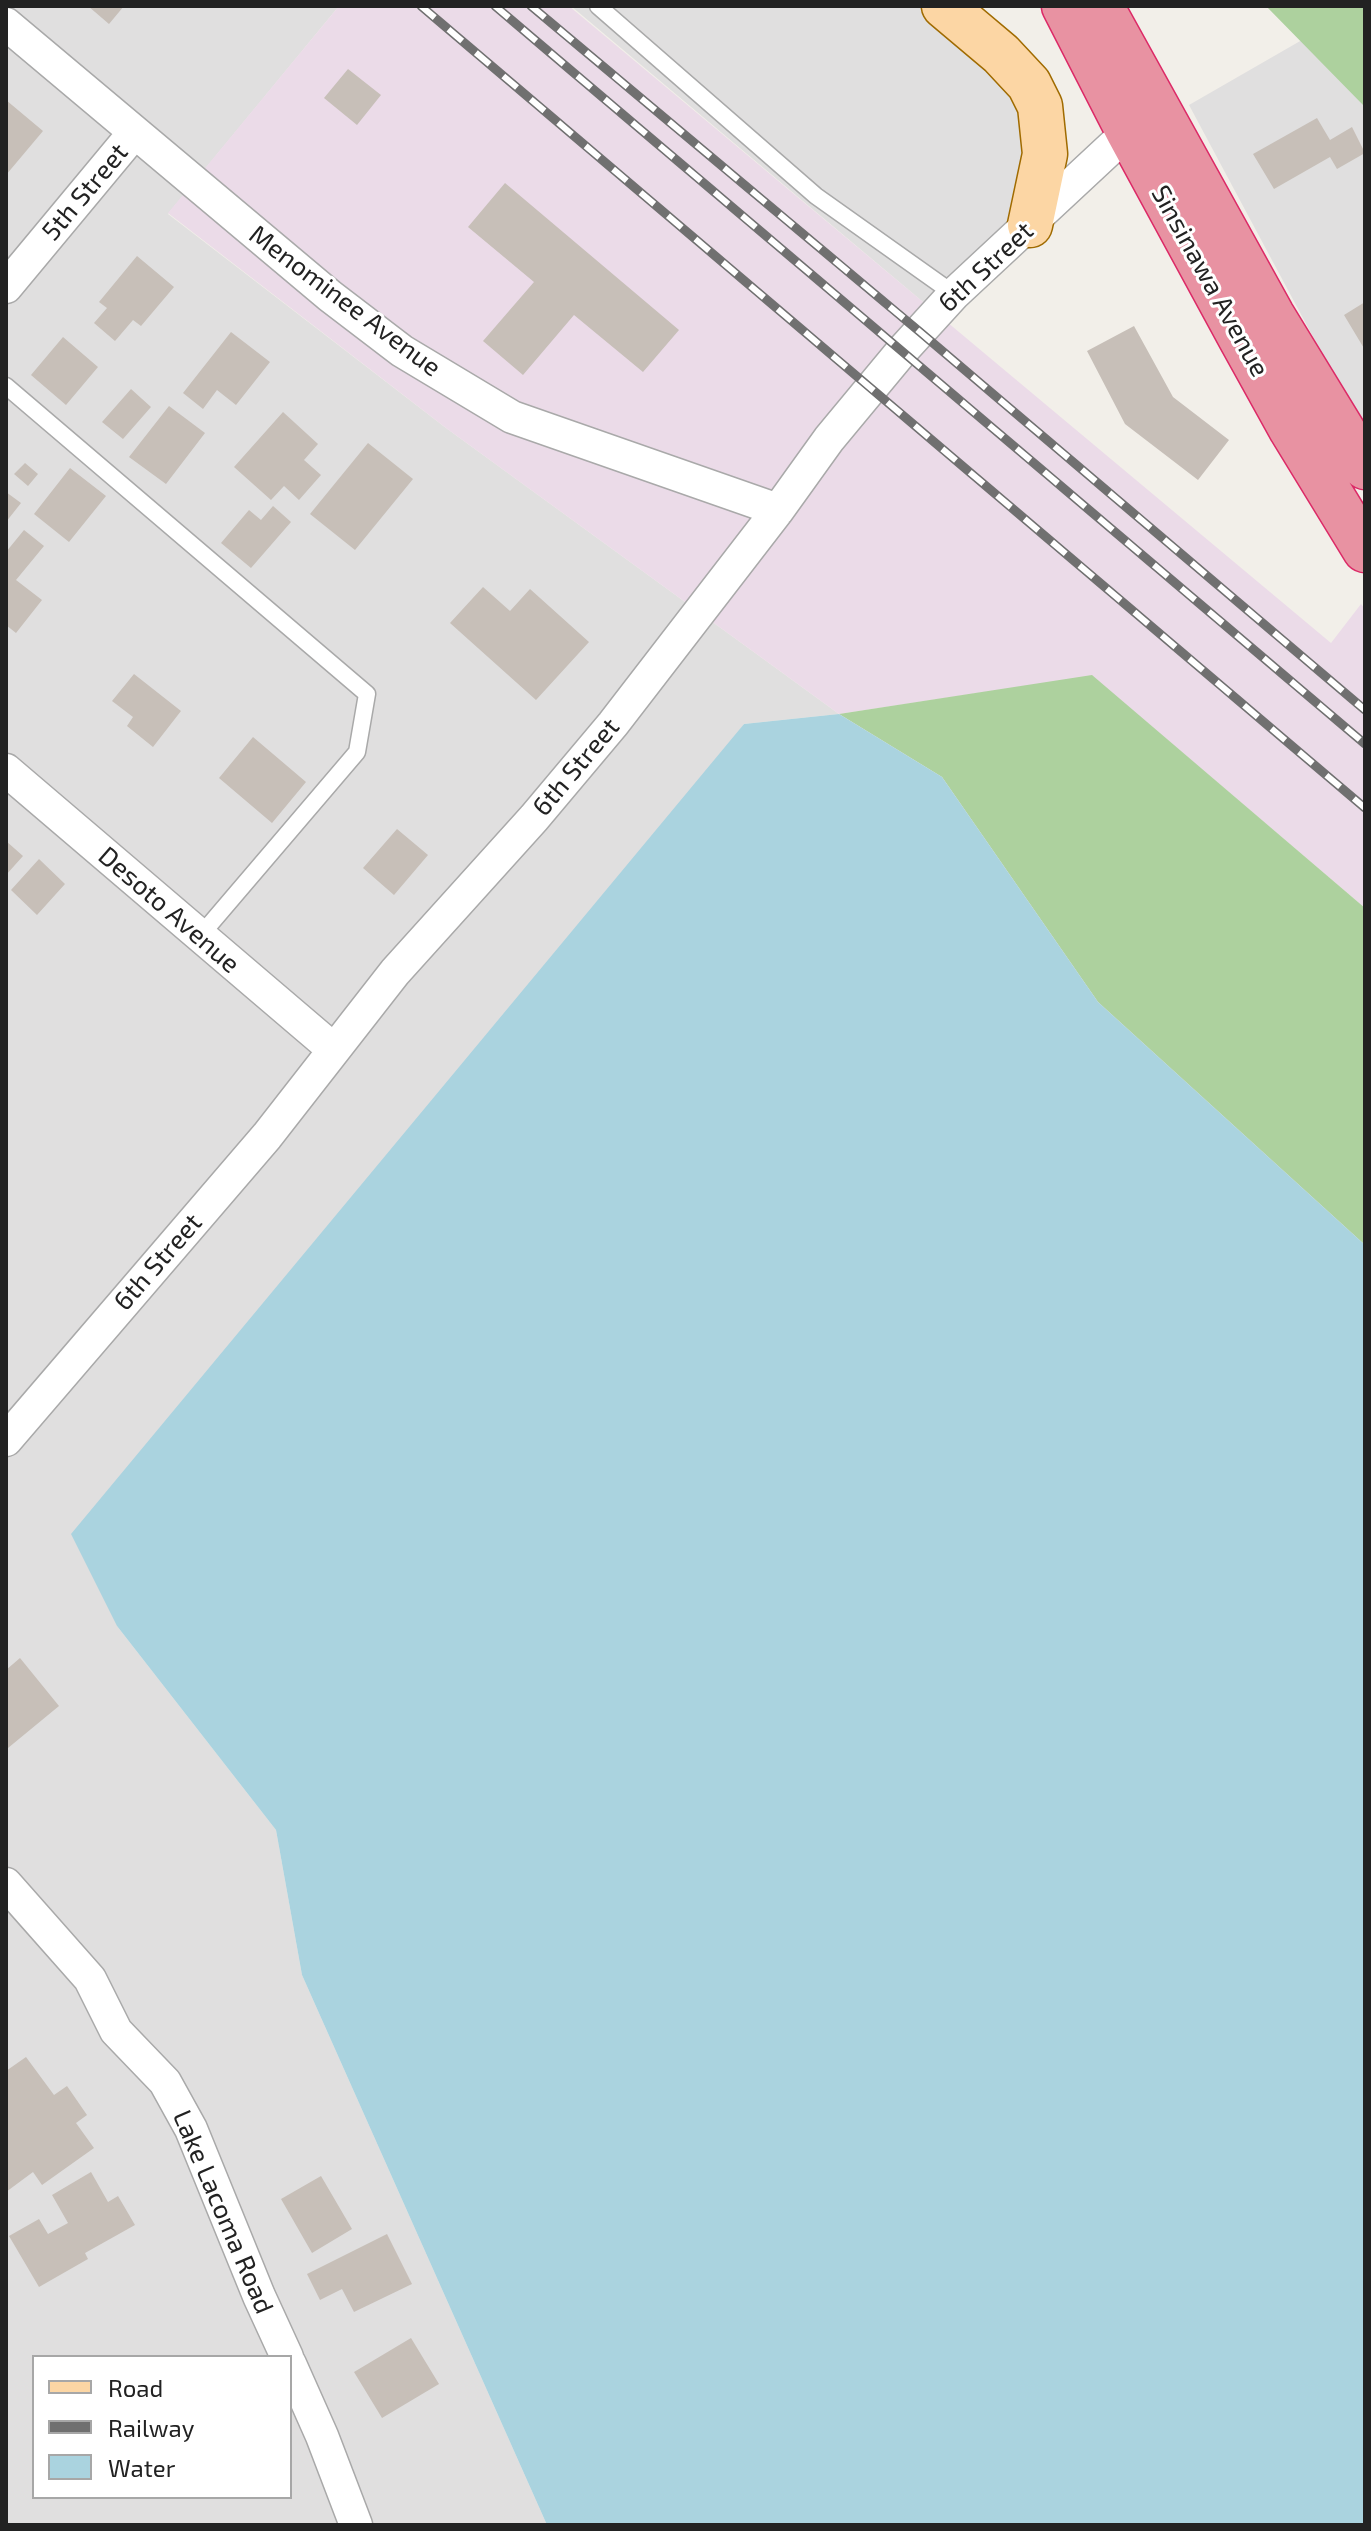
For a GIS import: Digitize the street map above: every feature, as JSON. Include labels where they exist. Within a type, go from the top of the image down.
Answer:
[{"type":"highway","name":"Sinsinawa Avenue","points":[[1064,6],[1272,315],[1365,467]]},
{"type":"highway","name":"Sinsinawa Avenue","points":[[1101,6],[1142,118],[1291,429],[1365,550]]},
{"type":"main road","points":[[944,6],[1001,54],[1029,84],[1040,106],[1045,154],[1030,225]]},
{"type":"street","name":"Menominee Avenue","points":[[6,24],[342,305],[402,351],[481,401],[512,417],[778,510]]},
{"type":"street","name":"6th Street","points":[[6,1440],[267,1136],[395,972],[534,818],[613,724],[829,439],[902,351],[954,294],[1142,118]]},
{"type":"street","name":"5th Street","points":[[6,287],[134,133]]},
{"type":"street","name":"Desoto Avenue","points":[[6,770],[333,1049]]},
{"type":"street","name":"Lake Lacoma Road","points":[[6,1884],[90,1979],[116,2031],[165,2082],[191,2129],[286,2355]]},
{"type":"street","points":[[292,2368],[356,2525]]},
{"type":"lane","points":[[598,6],[816,196],[954,294]]},
{"type":"lane","points":[[6,386],[367,694],[357,752],[200,936]]},
{"type":"shaded area","points":[[6,6],[339,6],[168,214],[446,428],[839,714],[744,724],[117,1626],[276,1830],[302,1975],[547,2525],[6,2525]]},
{"type":"shaded area","points":[[339,6],[569,6],[1331,643],[1361,604],[1365,609],[1365,908],[1092,676],[839,714],[446,428],[168,213]]},
{"type":"shaded area","points":[[571,6],[926,6],[1005,78],[1026,114],[1028,161],[1014,223],[929,307]]},
{"type":"shaded area","points":[[1365,6],[1365,434],[1189,105]]},
{"type":"green space","points":[[1266,6],[1365,6],[1365,107]]},
{"type":"green space","points":[[1092,675],[1365,908],[1365,1245],[1098,1002],[942,777],[839,714]]},
{"type":"water","points":[[839,714],[942,777],[1098,1002],[1365,1245],[1365,2525],[547,2525],[302,1975],[276,1830],[117,1626],[71,1534],[744,724]]},
{"type":"building","points":[[88,6],[124,6],[109,24]]},
{"type":"building","points":[[348,69],[381,95],[357,125],[324,98]]},
{"type":"building","points":[[6,100],[43,131],[6,175]]},
{"type":"building","points":[[1317,118],[1330,140],[1352,127],[1365,153],[1337,169],[1330,157],[1274,189],[1253,154]]},
{"type":"building","points":[[505,183],[679,330],[643,372],[574,315],[523,375],[483,341],[534,282],[468,227]]},
{"type":"building","points":[[137,256],[174,287],[141,326],[133,320],[115,341],[94,323],[107,308],[99,302]]},
{"type":"building","points":[[1365,302],[1365,350],[1344,315]]},
{"type":"building","points":[[1134,326],[1173,397],[1229,440],[1198,480],[1125,424],[1087,351]]},
{"type":"building","points":[[231,332],[270,362],[236,405],[217,390],[203,409],[183,393]]},
{"type":"building","points":[[63,337],[98,367],[66,405],[31,375]]},
{"type":"building","points":[[131,389],[151,407],[123,439],[102,422]]},
{"type":"building","points":[[169,406],[205,433],[166,484],[129,457]]},
{"type":"building","points":[[283,412],[318,444],[304,460],[321,475],[299,500],[284,486],[271,500],[234,467]]},
{"type":"building","points":[[368,443],[413,479],[355,550],[310,514]]},
{"type":"building","points":[[25,463],[38,474],[28,486],[14,474]]},
{"type":"building","points":[[70,468],[106,496],[69,542],[34,514]]},
{"type":"building","points":[[6,492],[21,503],[6,522]]},
{"type":"building","points":[[273,506],[291,522],[251,568],[221,543],[249,510],[261,520]]},
{"type":"building","points":[[24,530],[44,546],[16,580],[42,600],[16,633],[6,625],[6,552]]},
{"type":"building","points":[[483,587],[510,611],[530,589],[589,642],[536,700],[450,623]]},
{"type":"building","points":[[134,674],[181,711],[153,747],[127,726],[133,717],[112,701]]},
{"type":"building","points":[[253,737],[306,782],[272,823],[219,778]]},
{"type":"building","points":[[397,829],[428,855],[394,895],[363,868]]},
{"type":"building","points":[[6,841],[23,856],[6,875]]},
{"type":"building","points":[[39,859],[65,884],[37,915],[11,890]]},
{"type":"building","points":[[20,1658],[59,1706],[8,1748],[6,1670]]},
{"type":"building","points":[[26,2057],[54,2095],[67,2086],[87,2115],[76,2123],[94,2148],[42,2185],[33,2172],[6,2192],[6,2071]]},
{"type":"building","points":[[91,2172],[108,2202],[118,2196],[135,2225],[85,2253],[88,2259],[39,2287],[9,2236],[39,2219],[48,2234],[68,2223],[52,2195]]},
{"type":"building","points":[[321,2176],[352,2229],[312,2253],[281,2199]]},
{"type":"building","points":[[387,2234],[412,2284],[354,2312],[342,2289],[320,2300],[307,2274]]},
{"type":"building","points":[[411,2338],[439,2384],[382,2418],[354,2372]]},
{"type":"railway","points":[[421,6],[1365,808]]},
{"type":"railway","points":[[495,6],[1365,744]]},
{"type":"railway","points":[[531,6],[1365,710]]}]
